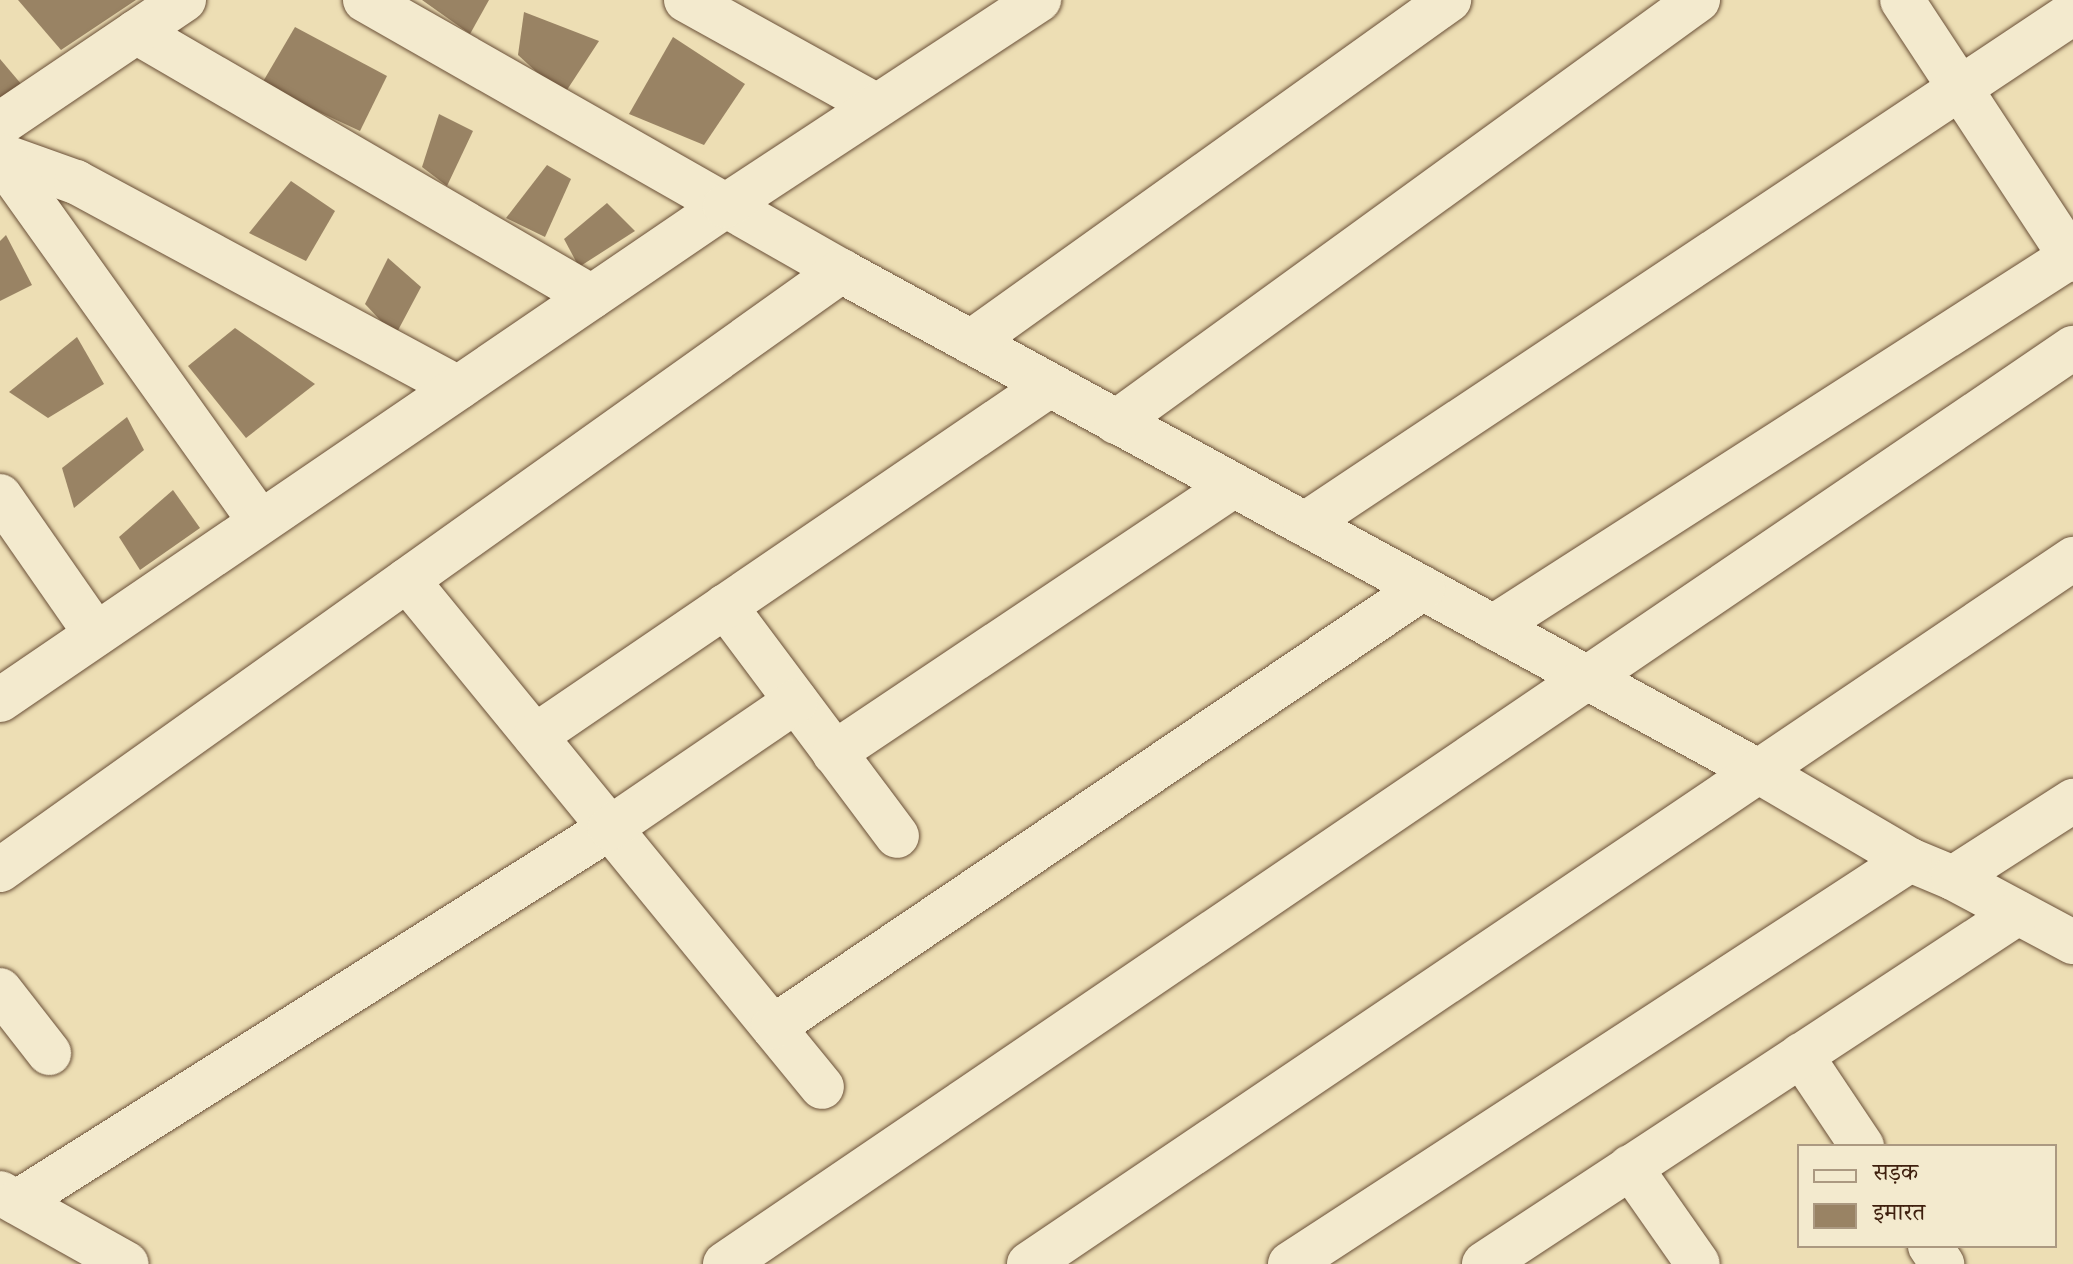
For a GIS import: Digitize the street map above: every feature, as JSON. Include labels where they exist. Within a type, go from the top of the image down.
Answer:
[{"type":"street","points":[[0,124],[184,0]]},
{"type":"street","points":[[365,0],[841,271],[1758,771],[1910,860],[1953,878],[2073,942]]},
{"type":"street","points":[[686,0],[877,106]]},
{"type":"street","points":[[971,342],[1449,0]]},
{"type":"street","points":[[1116,422],[1698,0]]},
{"type":"street","points":[[1493,627],[2072,257],[1902,0]]},
{"type":"street","points":[[0,700],[1030,2]]},
{"type":"street","points":[[1305,524],[1958,85],[2073,13]]},
{"type":"street","points":[[136,32],[592,297]]},
{"type":"street","points":[[0,156],[76,182],[458,388]]},
{"type":"street","points":[[0,156],[260,522]]},
{"type":"street","points":[[0,870],[841,271]]},
{"type":"street","points":[[725,1264],[2073,348]]},
{"type":"street","points":[[535,736],[1050,385]]},
{"type":"street","points":[[834,753],[1234,485]]},
{"type":"street","points":[[0,496],[96,634]]},
{"type":"street","points":[[1029,1264],[2073,559]]},
{"type":"street","points":[[407,580],[822,1087]]},
{"type":"street","points":[[773,1027],[1423,588]]},
{"type":"street","points":[[725,606],[897,836]]},
{"type":"street","points":[[127,1264],[8,1197],[610,828],[796,701]]},
{"type":"street","points":[[1953,878],[2073,801]]},
{"type":"street","points":[[1290,1264],[1910,860]]},
{"type":"street","points":[[1484,1264],[2018,913]]},
{"type":"street","points":[[0,990],[49,1053]]},
{"type":"street","points":[[1801,1055],[1861,1144]]},
{"type":"street","points":[[1630,1167],[1698,1264]]},
{"type":"building","points":[[18,0],[136,0],[61,50]]},
{"type":"building","points":[[422,0],[489,0],[470,34]]},
{"type":"building","points":[[524,12],[599,41],[563,96],[518,55]]},
{"type":"building","points":[[295,27],[387,76],[360,131],[261,85]]},
{"type":"building","points":[[673,37],[745,84],[704,145],[629,114]]},
{"type":"building","points":[[0,59],[22,85],[0,98]]},
{"type":"building","points":[[439,114],[473,131],[447,186],[422,167]]},
{"type":"building","points":[[547,165],[571,179],[545,237],[506,218]]},
{"type":"building","points":[[291,181],[335,211],[306,261],[249,233]]},
{"type":"building","points":[[607,203],[635,231],[579,267],[564,239]]},
{"type":"building","points":[[6,235],[32,285],[0,301],[0,241]]},
{"type":"building","points":[[388,258],[421,287],[395,336],[365,304]]},
{"type":"building","points":[[235,328],[315,384],[246,438],[188,366]]},
{"type":"building","points":[[77,337],[104,384],[48,418],[9,392]]},
{"type":"building","points":[[127,417],[144,450],[74,508],[62,468]]},
{"type":"building","points":[[173,490],[200,528],[140,570],[119,537]]}]
